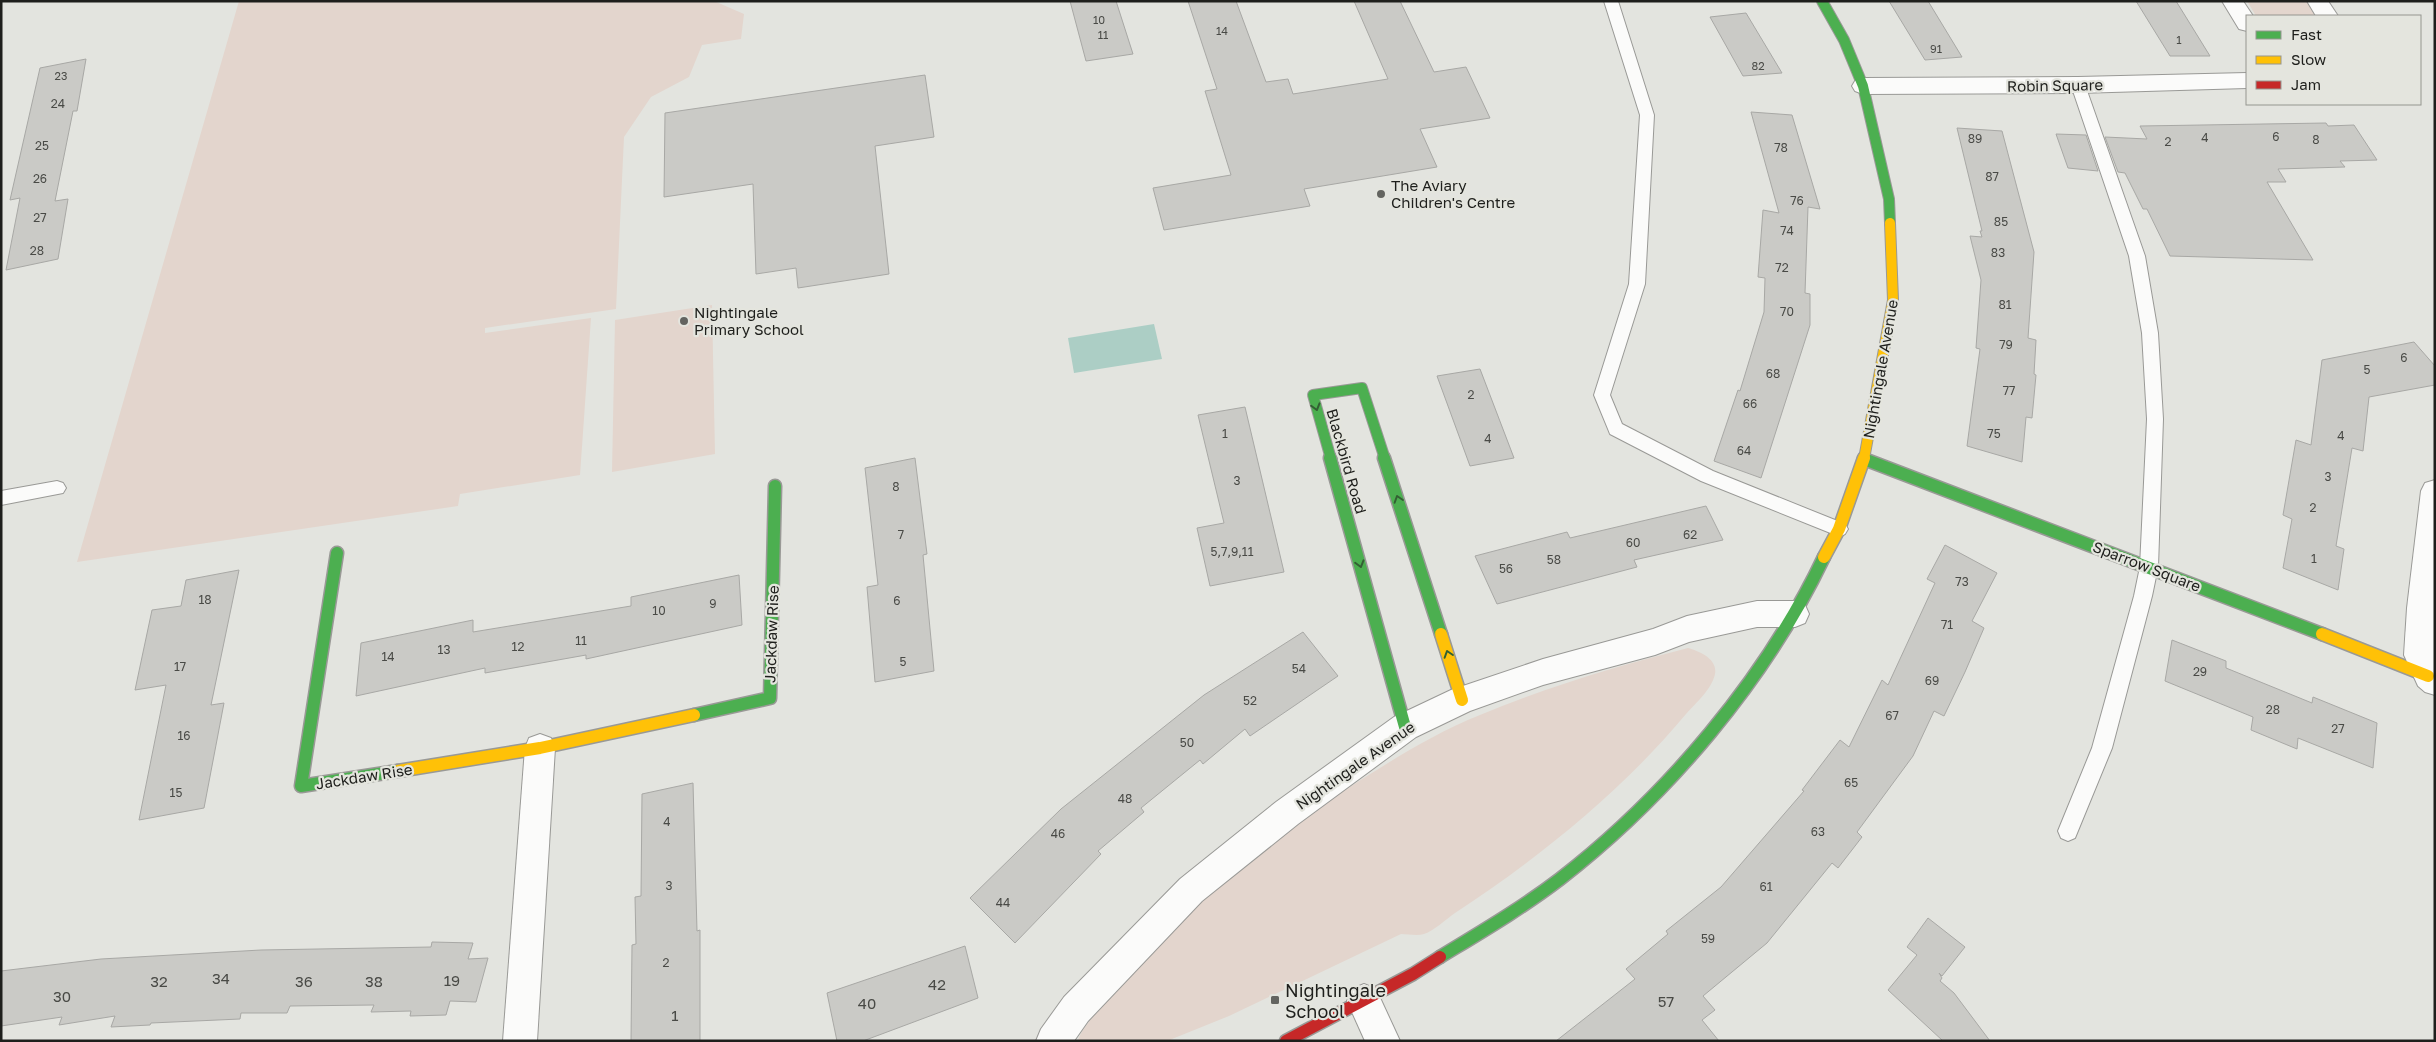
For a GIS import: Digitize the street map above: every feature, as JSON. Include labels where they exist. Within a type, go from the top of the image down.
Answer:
[{"type":"street","name":"Nightingale Avenue","points":[[1286,1041],[1413,974],[1514,911],[1574,867],[1630,818],[1744,689],[1795,614],[1839,529],[1864,459],[1893,300],[1889,199],[1863,86],[1844,40],[1822,1]]},
{"type":"street","points":[[2232,1],[2246,22]]},
{"type":"street","points":[[2317,1],[2326,15]]},
{"type":"street","name":"Robin Square","points":[[1863,86],[2078,85],[2246,80]]},
{"type":"street","name":"Blackbird Road","points":[[1405,727],[1313,395],[1362,388],[1462,700]]},
{"type":"street","name":"Sparrow Square","points":[[1864,459],[2149,567],[2432,679]]},
{"type":"street","name":"Jackdaw Rise","points":[[337,553],[301,786],[540,748],[770,698],[776,486]]},
{"type":"street","name":"Sparrow Square","points":[[2432,679],[2419,655],[2435,491]]},
{"type":"street","name":"Nightingale Avenue","points":[[1053,1041],[1076,1009],[1190,890],[1287,813],[1405,727],[1462,700],[1543,672],[1655,642],[1687,630],[1757,614],[1795,614]]},
{"type":"street","points":[[520,1041],[540,748]]},
{"type":"street","points":[[1364,1001],[1383,1041]]},
{"type":"lane","points":[[1611,1],[1647,116],[1637,284],[1602,395],[1616,429],[1707,476],[1839,529]]},
{"type":"lane","points":[[2068,831],[2102,748],[2149,567],[2155,419],[2150,333],[2138,256],[2078,85]]},
{"type":"lane","points":[[1,498],[57,488]]},
{"type":"shaded area","points":[[239,1],[714,1],[744,14],[741,39],[702,45],[689,77],[651,97],[624,137],[616,309],[485,328],[485,333],[591,318],[580,475],[460,494],[458,506],[77,562]]},
{"type":"shaded area","points":[[2247,1],[2309,1],[2318,15],[2255,15]]},
{"type":"shaded area","points":[[712,305],[715,454],[612,472],[615,320]]},
{"type":"shaded area","points":[[1688,648],[1707,656],[1714,664],[1715,674],[1711,685],[1703,696],[1661,743],[1578,822],[1487,892],[1432,930],[1421,935],[1401,934],[1229,1016],[1167,1041],[1078,1041],[1086,1025],[1103,1004],[1191,911],[1251,859],[1314,811],[1347,789],[1416,746],[1480,715],[1582,678]]},
{"type":"water","points":[[1154,324],[1162,359],[1074,373],[1068,338]]},
{"type":"building","points":[[1070,1],[1116,1],[1133,54],[1086,61]]},
{"type":"building","points":[[1188,1],[1236,1],[1266,82],[1288,79],[1293,94],[1388,79],[1354,1],[1400,1],[1434,72],[1466,67],[1490,118],[1420,129],[1437,167],[1304,189],[1310,206],[1164,230],[1153,188],[1231,175],[1205,91],[1217,89]]},
{"type":"building","points":[[1889,1],[1928,1],[1962,57],[1925,60]]},
{"type":"building","points":[[2136,1],[2176,1],[2210,56],[2170,56]]},
{"type":"building","points":[[1746,13],[1782,73],[1743,76],[1710,17]]},
{"type":"building","points":[[86,59],[77,111],[73,111],[55,201],[68,199],[58,259],[6,270],[20,198],[10,200],[40,68]]},
{"type":"building","points":[[925,75],[934,137],[875,146],[889,274],[798,288],[796,268],[756,274],[753,184],[664,197],[665,113]]},
{"type":"building","points":[[1751,112],[1792,115],[1820,209],[1808,207],[1805,293],[1810,294],[1810,325],[1761,478],[1714,461],[1738,390],[1740,391],[1764,312],[1765,278],[1758,277],[1763,210],[1779,213]]},
{"type":"building","points":[[2326,123],[2328,126],[2354,125],[2377,160],[2340,161],[2345,167],[2278,169],[2286,182],[2267,182],[2313,260],[2170,256],[2147,209],[2143,209],[2125,173],[2118,172],[2105,137],[2147,139],[2140,126]]},
{"type":"building","points":[[1957,128],[2002,131],[2034,252],[2028,338],[2036,340],[2034,374],[2036,375],[2032,418],[2026,417],[2022,462],[1967,446],[1980,349],[1976,348],[1981,280],[1970,236],[1982,237],[1980,231],[1982,231]]},
{"type":"building","points":[[2056,134],[2086,135],[2098,171],[2068,168]]},
{"type":"building","points":[[2414,342],[2435,366],[2435,385],[2369,397],[2363,451],[2352,448],[2336,546],[2344,549],[2338,590],[2283,568],[2292,519],[2283,515],[2296,440],[2311,445],[2322,360]]},
{"type":"building","points":[[1480,369],[1514,458],[1470,466],[1437,376]]},
{"type":"building","points":[[1245,407],[1284,572],[1210,586],[1197,528],[1224,523],[1198,415]]},
{"type":"building","points":[[915,458],[927,554],[923,555],[934,671],[875,682],[867,587],[878,585],[865,468]]},
{"type":"building","points":[[1706,506],[1723,540],[1634,560],[1637,567],[1497,604],[1475,556],[1567,532],[1570,538]]},
{"type":"building","points":[[1945,545],[1997,573],[1972,621],[1984,628],[1965,672],[1944,716],[1934,711],[1913,756],[1857,832],[1862,837],[1838,868],[1832,863],[1767,943],[1703,996],[1715,1010],[1702,1020],[1719,1041],[1556,1041],[1635,979],[1626,969],[1668,934],[1666,931],[1721,887],[1804,791],[1802,790],[1840,740],[1849,747],[1882,680],[1888,685],[1935,583],[1927,579]]},
{"type":"building","points":[[239,570],[211,705],[224,703],[204,808],[139,820],[166,685],[135,690],[152,610],[181,606],[186,580]]},
{"type":"building","points":[[739,575],[742,625],[586,659],[586,655],[485,673],[485,668],[356,696],[361,643],[473,620],[473,632],[631,606],[631,597]]},
{"type":"building","points":[[1303,632],[1338,676],[1250,736],[1245,729],[1203,764],[1200,760],[1141,808],[1144,812],[1098,851],[1101,854],[1015,943],[970,898],[1061,809],[1204,695]]},
{"type":"building","points":[[2172,640],[2226,661],[2226,668],[2312,703],[2313,697],[2377,723],[2373,768],[2298,738],[2297,749],[2251,730],[2253,717],[2165,681]]},
{"type":"building","points":[[693,783],[697,931],[700,930],[700,1041],[631,1041],[632,945],[636,944],[635,897],[641,896],[642,794]]},
{"type":"building","points":[[1928,918],[1965,947],[1942,976],[1939,973],[1942,978],[1940,981],[1954,993],[1990,1041],[1943,1041],[1888,990],[1917,955],[1907,947]]},
{"type":"building","points":[[432,942],[473,943],[468,959],[488,958],[476,1002],[450,1001],[446,1015],[410,1016],[411,1011],[371,1012],[374,1005],[290,1006],[287,1013],[241,1013],[240,1019],[151,1023],[150,1025],[111,1027],[115,1016],[59,1025],[62,1017],[1,1026],[1,971],[101,959],[261,950],[431,947]]},
{"type":"building","points":[[965,946],[978,998],[863,1041],[837,1041],[827,993]]},
{"type":"traffic: fast","points":[[1822,1],[1844,40],[1863,86],[1889,199],[1890,223]]},
{"type":"traffic: fast","points":[[1405,727],[1313,395],[1362,388],[1441,634]]},
{"type":"traffic: fast","points":[[1864,459],[2322,634]]},
{"type":"traffic: fast","points":[[694,715],[770,698],[775,486]]},
{"type":"traffic: fast","points":[[337,553],[301,786],[398,771]]},
{"type":"traffic: fast","points":[[1440,957],[1509,914],[1575,867],[1636,812],[1666,781],[1723,716],[1773,648],[1799,607],[1824,557]]},
{"type":"traffic: slow","points":[[1824,557],[1839,529],[1864,459],[1893,300],[1890,223]]},
{"type":"traffic: slow","points":[[1441,634],[1462,700]]},
{"type":"traffic: slow","points":[[2322,634],[2428,676]]},
{"type":"traffic: slow","points":[[398,771],[540,748],[694,715]]},
{"type":"traffic: jam","points":[[1286,1041],[1413,974],[1440,957]]},
{"type":"place","name":"The Aviary Children's Centre","points":[[1381,194]]},
{"type":"place","name":"Nightingale Primary School","points":[[684,321]]},
{"type":"place","name":"Nightingale School","points":[[1275,1000]]}]
